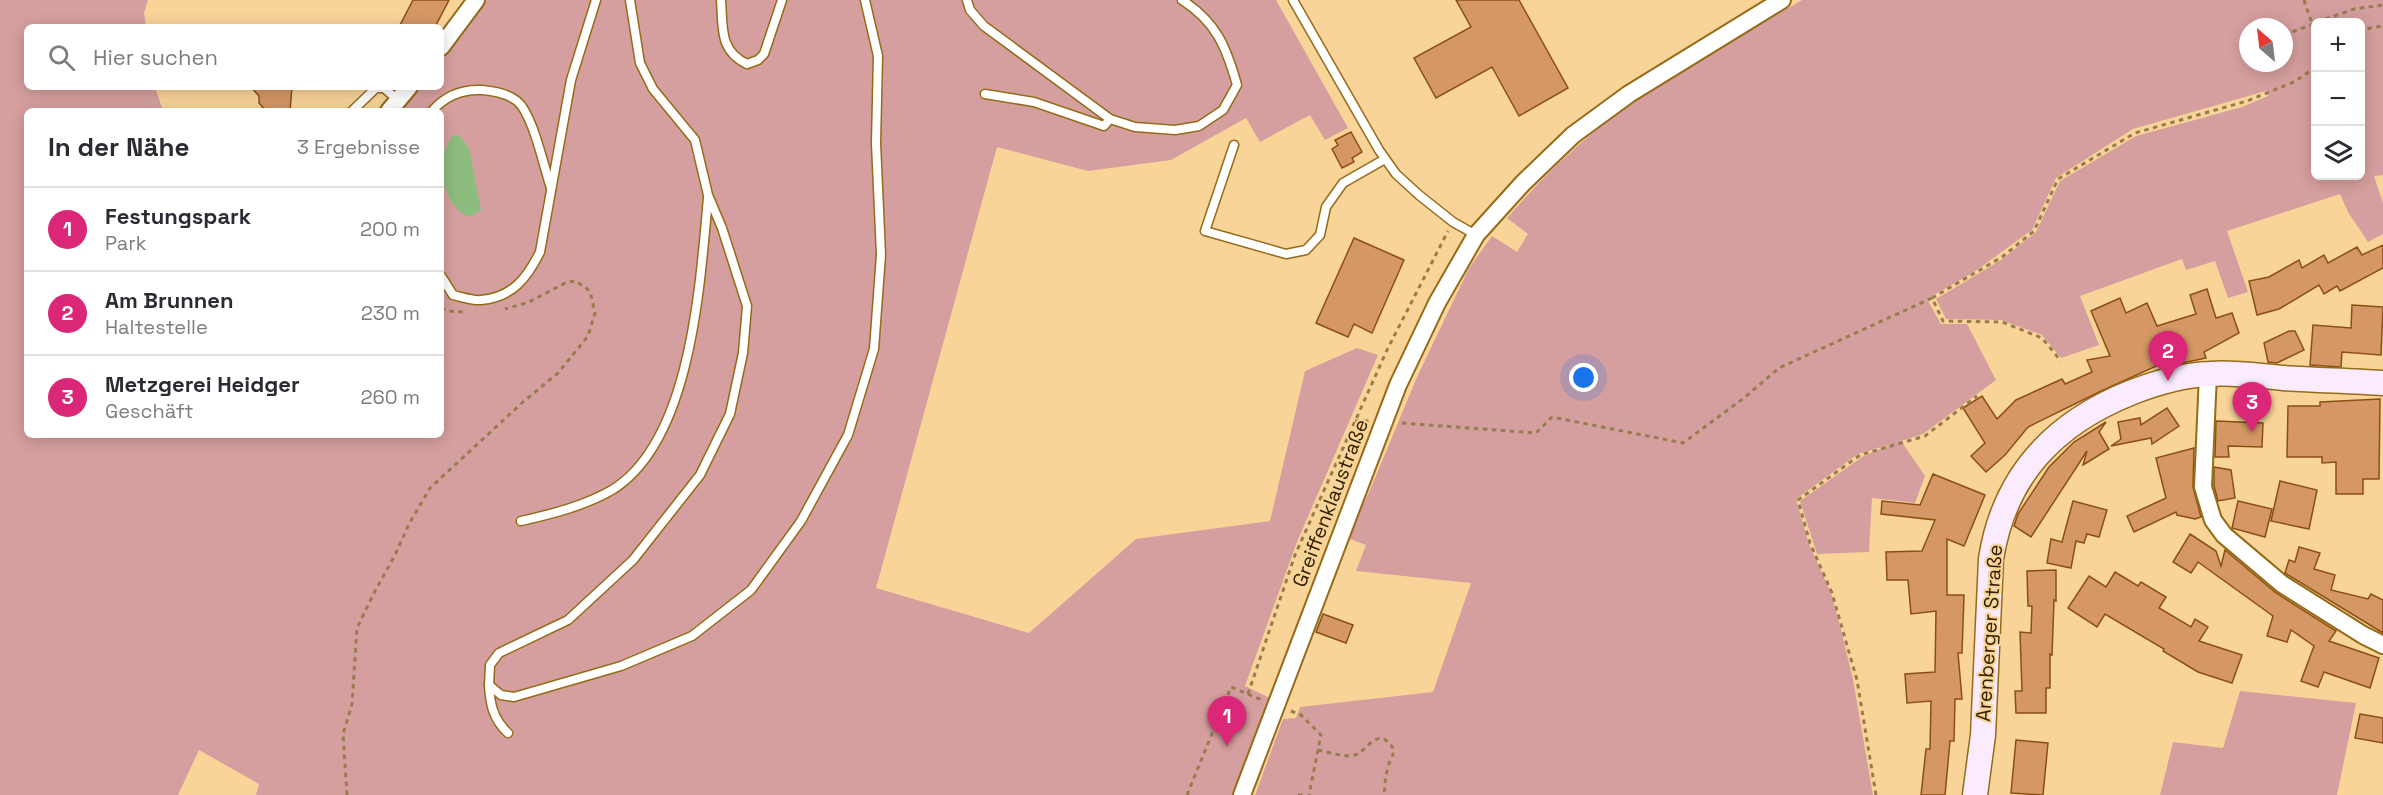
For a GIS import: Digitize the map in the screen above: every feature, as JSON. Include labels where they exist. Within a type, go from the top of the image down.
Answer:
[{"type":"main road","name":"Arenberger Straße","points":[[1975,795],[1983,735],[1991,559],[1999,519],[2008,499],[2039,453],[2063,430],[2080,418],[2140,389],[2168,381],[2208,374],[2383,383]]},
{"type":"street","points":[[444,43],[476,0]]},
{"type":"street","name":"Greiffenklaustraße","points":[[1242,795],[1398,385],[1437,303],[1476,235],[1522,183],[1573,135],[1629,94],[1782,0]]},
{"type":"street","points":[[2208,374],[2203,487],[2213,520],[2224,535],[2282,584],[2362,635],[2383,645]]},
{"type":"lane","points":[[444,281],[453,295],[480,300],[508,293],[528,275],[540,252],[571,80],[596,0]]},
{"type":"lane","points":[[508,733],[498,724],[490,705],[490,665],[500,653],[568,620],[633,560],[700,476],[730,414],[743,353],[747,306],[722,228],[708,195],[695,140],[653,89],[640,63],[630,0]]},
{"type":"lane","points":[[721,0],[726,44],[731,55],[747,64],[758,60],[764,54],[782,0]]},
{"type":"lane","points":[[489,685],[501,695],[514,697],[621,666],[692,636],[751,590],[801,521],[848,435],[874,349],[881,255],[876,142],[878,56],[865,0]]},
{"type":"lane","points":[[967,0],[970,10],[984,26],[1110,119],[1135,127],[1175,130],[1199,126],[1223,110],[1237,85],[1232,66],[1217,31],[1194,4],[1182,0]]},
{"type":"lane","points":[[1293,0],[1385,159],[1396,174],[1453,222],[1476,235]]},
{"type":"lane","points":[[435,108],[448,96],[472,89],[498,92],[518,102],[530,121],[552,190]]},
{"type":"lane","points":[[355,108],[374,90]]},
{"type":"lane","points":[[387,90],[399,99]]},
{"type":"lane","points":[[985,94],[1035,102],[1104,126],[1110,119]]},
{"type":"lane","points":[[1234,145],[1205,231],[1286,254],[1306,250],[1320,235],[1326,207],[1343,183],[1385,159]]},
{"type":"lane","points":[[521,520],[579,506],[613,489],[640,465],[660,439],[678,386],[693,330],[708,195]]},
{"type":"path","points":[[2304,0],[2313,18]]},
{"type":"path","points":[[2329,18],[2354,9],[2383,5]]},
{"type":"path","points":[[2293,32],[2311,25]]},
{"type":"path","points":[[2365,31],[2383,26]]},
{"type":"path","points":[[1355,421],[1536,433],[1552,417],[1683,443],[1744,398],[1779,368],[1932,298],[2002,256],[2034,231],[2058,179],[2135,133],[2247,101],[2294,82],[2311,70]]},
{"type":"path","points":[[1248,694],[1295,555],[1387,350],[1453,222]]},
{"type":"path","points":[[347,795],[343,734],[351,704],[357,628],[409,524],[430,488],[523,402],[558,373],[588,336],[595,313],[590,291],[576,281],[567,282],[529,302],[499,310]]},
{"type":"path","points":[[1932,298],[1943,321],[2002,322],[2042,338],[2061,361]]},
{"type":"path","points":[[444,309],[469,312]]},
{"type":"path","points":[[1876,795],[1857,680],[1832,593],[1810,543],[1798,500],[1860,455],[1925,436],[1977,396]]},
{"type":"path","points":[[1187,795],[1231,687],[1301,715],[1321,735],[1309,795]]},
{"type":"path","points":[[1318,750],[1349,756],[1358,754],[1376,738],[1383,738],[1393,748],[1394,755],[1387,768],[1384,795]]},
{"type":"path","points":[[1298,795],[1304,795]]},
{"type":"shaded area","points":[[0,0],[148,0],[144,13],[146,24],[24,24],[24,90],[156,90],[162,108],[24,108],[24,438],[444,438],[444,108],[400,108],[416,90],[444,90],[444,56],[484,0],[1276,0],[1348,128],[1325,140],[1310,115],[1260,142],[1246,118],[1171,160],[1088,171],[997,147],[876,588],[1029,633],[1136,539],[1270,521],[1305,371],[1357,348],[1378,355],[1297,542],[1245,686],[1270,698],[1235,795],[256,795],[259,784],[199,750],[178,795],[0,795]]},
{"type":"shaded area","points":[[1802,0],[2383,0],[2383,175],[2374,176],[2383,203],[2383,234],[2368,242],[2348,212],[2340,194],[2227,231],[2248,292],[2228,298],[2215,261],[2186,270],[2182,259],[2080,296],[2099,345],[2061,358],[2042,335],[2001,320],[1946,319],[1936,299],[2001,260],[2036,232],[2060,181],[2136,136],[2242,107],[2268,96],[2266,91],[2133,129],[2056,178],[2032,230],[1974,272],[1927,299],[1941,324],[1967,324],[1996,380],[1923,434],[1901,441],[1925,476],[1915,503],[1872,498],[1869,552],[1817,554],[1800,501],[1862,457],[1891,444],[1858,454],[1796,499],[1809,544],[1831,593],[1838,618],[1853,679],[1873,795],[1255,795],[1283,719],[1296,718],[1300,707],[1433,692],[1471,583],[1356,571],[1366,545],[1347,538],[1370,490],[1417,377],[1469,268],[1492,236],[1517,252],[1528,234],[1507,218],[1571,152],[1643,95]]},
{"type":"shaded area","points":[[452,135],[460,136],[469,149],[481,210],[472,216],[465,215],[458,210],[450,198],[444,183],[444,152]]},
{"type":"shaded area","points":[[2240,691],[2356,703],[2337,795],[2160,795],[2173,742],[2223,748]]},
{"type":"building","points":[[413,0],[449,0],[437,24],[401,24]]},
{"type":"building","points":[[1456,0],[1519,0],[1568,88],[1519,116],[1492,67],[1436,98],[1414,58],[1471,27]]},
{"type":"building","points":[[254,90],[292,90],[290,108],[263,108],[259,103],[259,96]]},
{"type":"building","points":[[1351,132],[1362,152],[1352,158],[1354,162],[1342,168],[1332,149],[1338,145],[1335,140]]},
{"type":"building","points":[[1354,238],[1404,260],[1372,333],[1354,324],[1348,337],[1316,323]]},
{"type":"building","points":[[2383,245],[2383,268],[2340,291],[2337,286],[2324,294],[2319,285],[2279,309],[2257,315],[2249,281],[2269,277],[2299,260],[2302,268],[2324,255],[2328,263],[2357,247],[2362,255]]},
{"type":"building","points":[[2207,289],[2216,318],[2232,313],[2239,333],[2204,352],[2206,358],[2168,366],[2167,361],[2028,427],[2005,455],[1986,472],[1971,456],[1985,443],[1963,408],[1982,396],[1997,419],[2016,400],[2062,379],[2065,384],[2092,372],[2087,360],[2110,356],[2091,311],[2120,298],[2126,313],[2147,303],[2157,326],[2196,314],[2190,295]]},
{"type":"building","points":[[2352,305],[2383,307],[2381,355],[2342,352],[2341,367],[2310,365],[2313,325],[2351,328]]},
{"type":"building","points":[[2289,331],[2295,331],[2304,350],[2277,363],[2268,362],[2264,343]]},
{"type":"building","points":[[2380,399],[2379,479],[2363,479],[2363,494],[2336,494],[2336,462],[2322,463],[2322,457],[2287,457],[2288,406],[2320,406],[2320,402]]},
{"type":"building","points":[[2167,408],[2179,426],[2152,444],[2151,438],[2111,446],[2121,439],[2118,422],[2140,418],[2141,425]]},
{"type":"building","points":[[2216,421],[2263,423],[2262,447],[2228,446],[2229,457],[2215,457]]},
{"type":"building","points":[[2106,422],[2099,432],[2109,449],[2083,465],[2087,451],[2031,537],[2014,526],[2018,514],[2049,467],[2074,442]]},
{"type":"building","points":[[2194,448],[2193,487],[2201,517],[2195,519],[2177,515],[2176,512],[2134,532],[2127,516],[2166,498],[2156,458]]},
{"type":"building","points":[[2214,467],[2231,470],[2235,498],[2218,501],[2214,486]]},
{"type":"building","points":[[1933,474],[1985,495],[1964,546],[1947,539],[1947,595],[1964,595],[1962,653],[1958,653],[1962,699],[1955,699],[1954,741],[1950,741],[1945,795],[1921,795],[1926,749],[1930,749],[1931,701],[1907,703],[1905,674],[1935,672],[1936,611],[1911,614],[1908,580],[1887,580],[1886,552],[1922,551],[1935,520],[1881,514],[1882,501],[1920,505]]},
{"type":"building","points":[[2280,481],[2317,490],[2309,529],[2271,521]]},
{"type":"building","points":[[2073,501],[2107,510],[2099,537],[2087,534],[2084,543],[2076,541],[2071,568],[2047,563],[2051,539],[2062,542]]},
{"type":"building","points":[[2238,501],[2272,509],[2265,537],[2232,528]]},
{"type":"building","points":[[2190,534],[2216,551],[2221,566],[2225,550],[2276,593],[2336,631],[2329,641],[2379,658],[2370,688],[2324,672],[2318,687],[2301,681],[2314,646],[2291,630],[2287,642],[2267,636],[2273,616],[2198,562],[2191,573],[2173,562]]},
{"type":"building","points":[[2299,547],[2320,553],[2314,569],[2335,575],[2331,590],[2368,599],[2371,594],[2383,600],[2383,633],[2285,573],[2289,560],[2295,562]]},
{"type":"building","points":[[2056,570],[2050,688],[2046,688],[2046,713],[2016,713],[2015,691],[2022,691],[2020,632],[2031,633],[2032,606],[2028,606],[2027,571]]},
{"type":"building","points":[[2115,572],[2138,586],[2141,582],[2166,597],[2159,608],[2191,627],[2195,619],[2208,627],[2199,641],[2242,655],[2232,683],[2198,672],[2105,614],[2097,627],[2068,608],[2089,576],[2106,587]]},
{"type":"building","points":[[1323,614],[1353,625],[1346,643],[1316,632]]},
{"type":"building","points":[[2360,714],[2383,718],[2383,743],[2355,738]]},
{"type":"building","points":[[2016,740],[2048,743],[2043,795],[2011,793]]},
{"type":"place","name":"Am Brunnen","points":[[2168,381]]},
{"type":"place","name":"Metzgerei Heidger","points":[[2252,432]]},
{"type":"place","name":"Festungspark","points":[[1227,746]]}]
